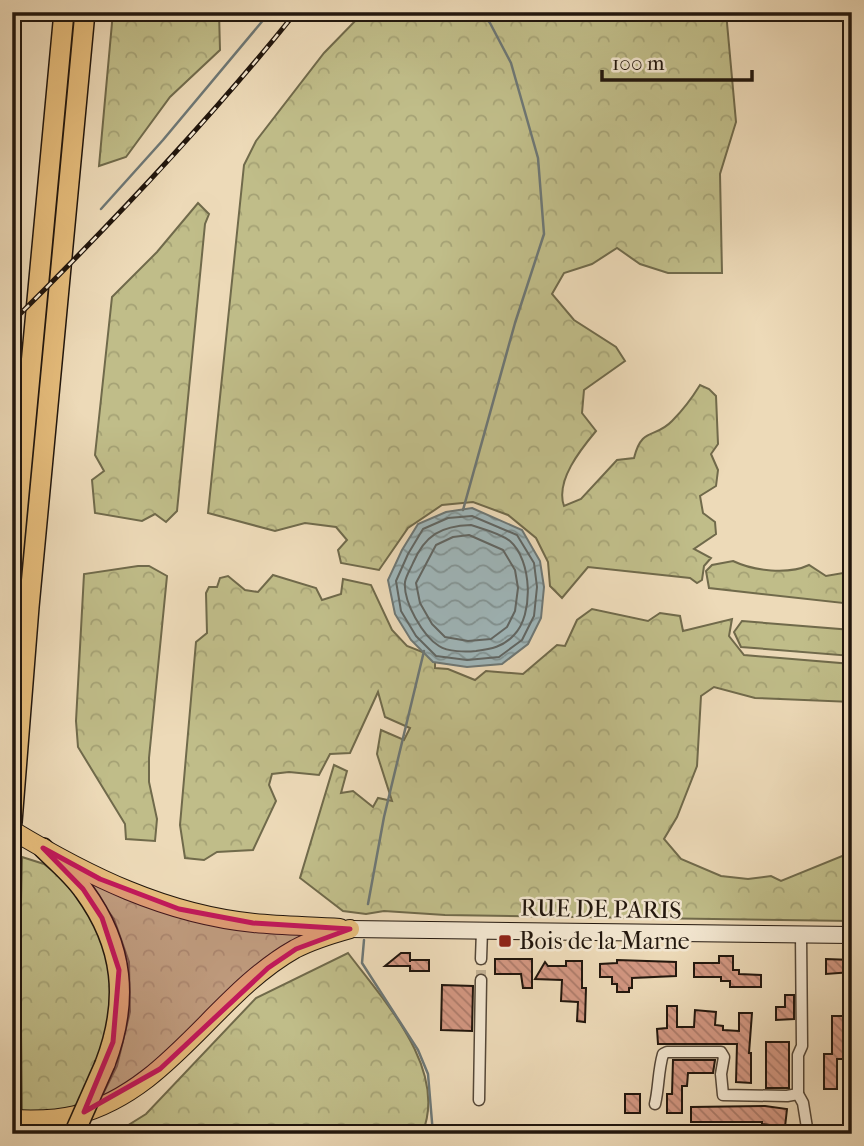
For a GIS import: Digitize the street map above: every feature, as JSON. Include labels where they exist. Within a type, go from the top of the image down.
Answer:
[{"type":"highway","points":[[12,568],[64,12]]},
{"type":"highway","points":[[12,822],[28,621],[85,12]]},
{"type":"highway","points":[[43,848],[83,889],[111,937],[119,970],[119,1018],[105,1064],[74,1134]]},
{"type":"main road","points":[[12,830],[120,888],[179,909],[253,923],[350,929]]},
{"type":"main road","points":[[12,1119],[31,1120],[77,1115],[119,1097],[160,1069],[239,992],[268,968],[296,949],[350,929]]},
{"type":"main road","name":"RUE DE PARIS","points":[[350,929],[852,935]]},
{"type":"street","points":[[481,959],[482,930]]},
{"type":"street","points":[[801,934],[802,1046],[798,1055],[798,1094],[803,1102],[808,1134]]},
{"type":"street","points":[[479,1100],[481,980]]},
{"type":"street","points":[[655,1104],[659,1089],[660,1061],[667,1052],[720,1052],[724,1056],[721,1074],[723,1096],[798,1094]]},
{"type":"highlighted area","points":[[43,848],[100,879],[179,909],[253,923],[350,929],[296,949],[268,968],[160,1069],[84,1112],[113,1042],[119,970],[102,918],[83,889]]},
{"type":"green space","points":[[113,12],[219,12],[220,50],[170,97],[126,157],[99,166]]},
{"type":"green space","points":[[367,12],[726,12],[736,122],[720,174],[722,273],[668,273],[640,264],[617,248],[592,264],[564,273],[552,294],[574,320],[616,347],[625,361],[584,390],[582,413],[596,431],[566,476],[562,496],[564,506],[581,499],[617,460],[634,458],[641,441],[672,421],[700,385],[716,396],[718,444],[711,454],[718,470],[716,486],[700,496],[703,513],[715,522],[716,534],[694,549],[711,558],[704,566],[702,580],[697,583],[690,578],[588,567],[562,598],[550,586],[548,562],[536,538],[508,515],[473,502],[442,505],[408,528],[379,570],[341,563],[338,550],[347,540],[336,527],[305,523],[275,531],[208,513],[244,165],[256,141],[324,53]]},
{"type":"green space","points":[[198,203],[209,214],[205,224],[177,511],[166,522],[155,514],[142,521],[95,513],[92,480],[104,471],[95,455],[112,297],[157,252]]},
{"type":"green space","points":[[733,561],[771,570],[791,570],[809,565],[826,576],[843,573],[852,580],[852,604],[709,588],[706,571],[712,565]]},
{"type":"green space","points":[[149,566],[167,576],[149,758],[149,782],[157,819],[155,841],[126,839],[125,824],[78,747],[76,721],[84,574]]},
{"type":"green space","points":[[273,575],[316,588],[322,600],[341,594],[343,579],[371,585],[392,630],[407,646],[435,657],[435,668],[448,669],[475,680],[486,671],[523,674],[557,645],[565,646],[577,620],[592,609],[648,621],[660,613],[680,616],[683,631],[732,619],[729,636],[744,655],[852,664],[852,702],[755,698],[714,687],[701,696],[697,766],[677,817],[664,839],[681,859],[721,876],[748,879],[771,876],[781,881],[852,852],[852,921],[445,915],[384,911],[366,914],[343,911],[300,878],[334,765],[347,771],[341,793],[353,791],[373,807],[378,798],[392,801],[377,754],[381,730],[404,740],[410,728],[385,717],[378,692],[350,753],[330,754],[319,775],[289,772],[272,774],[269,785],[276,801],[253,850],[217,852],[204,860],[185,858],[180,825],[196,642],[207,633],[206,593],[209,587],[217,587],[220,578],[228,576],[245,590],[258,592]]},
{"type":"green space","points":[[742,621],[852,630],[852,656],[741,647],[734,632]]},
{"type":"green space","points":[[22,857],[44,864],[69,884],[93,918],[112,957],[113,1011],[104,1047],[77,1104],[66,1111],[22,1113]]},
{"type":"green space","points":[[80,873],[299,934],[303,938],[163,1060],[100,1100],[117,1066],[130,1012],[129,962],[114,919]]},
{"type":"green space","points":[[348,953],[394,1014],[420,1061],[427,1085],[428,1110],[422,1134],[114,1134],[146,1114],[256,998]]},
{"type":"water","points":[[472,508],[522,530],[540,561],[544,587],[541,618],[528,644],[502,664],[467,667],[433,662],[411,640],[395,614],[388,580],[418,524],[446,512]]},
{"type":"building","points":[[401,953],[410,953],[410,960],[429,960],[429,971],[410,971],[410,966],[385,966]]},
{"type":"building","points":[[719,956],[733,956],[733,970],[739,970],[739,974],[761,975],[761,987],[730,987],[730,981],[721,981],[721,977],[694,977],[694,963],[719,963]]},
{"type":"building","points":[[495,959],[532,959],[532,988],[523,988],[521,974],[495,974]]},
{"type":"building","points":[[826,959],[852,960],[852,972],[826,974]]},
{"type":"building","points":[[617,960],[676,962],[676,976],[632,978],[629,992],[617,992],[617,984],[612,984],[612,977],[600,977],[600,964],[617,963]]},
{"type":"building","points":[[566,961],[582,961],[582,988],[586,988],[585,1022],[577,1021],[578,1002],[561,1001],[562,980],[535,979],[545,962],[548,966],[566,966]]},
{"type":"building","points":[[442,985],[473,986],[472,1031],[441,1030]]},
{"type":"building","points":[[785,995],[794,995],[794,1019],[776,1020],[776,1007],[785,1007]]},
{"type":"building","points":[[667,1006],[677,1006],[677,1027],[694,1027],[695,1010],[716,1012],[715,1025],[723,1026],[723,1030],[739,1031],[739,1013],[752,1013],[749,1053],[751,1083],[736,1082],[737,1044],[658,1044],[657,1029],[667,1028]]},
{"type":"building","points":[[832,1016],[847,1016],[848,1047],[852,1047],[852,1059],[837,1059],[837,1089],[824,1089],[824,1054],[832,1054]]},
{"type":"building","points":[[766,1042],[789,1042],[789,1088],[766,1088]]},
{"type":"building","points":[[673,1060],[715,1060],[713,1073],[688,1073],[687,1086],[682,1086],[682,1113],[667,1113],[667,1094],[672,1094]]},
{"type":"building","points":[[625,1094],[640,1094],[640,1113],[625,1113]]},
{"type":"building","points":[[765,1106],[787,1109],[785,1127],[762,1122],[691,1122],[691,1107]]},
{"type":"waterway","points":[[101,209],[163,140],[270,12]]},
{"type":"waterway","points":[[463,510],[515,323],[544,234],[538,158],[511,63],[490,23],[480,12]]},
{"type":"waterway","points":[[368,904],[384,817],[424,651]]},
{"type":"waterway","points":[[364,940],[362,963],[418,1050],[428,1074],[433,1134]]},
{"type":"tunnel","points":[[481,959],[481,980]]},
{"type":"railway","points":[[12,322],[158,171],[229,93],[296,12]]},
{"type":"place","name":"Bois de la Marne","points":[[505,941]]}]
